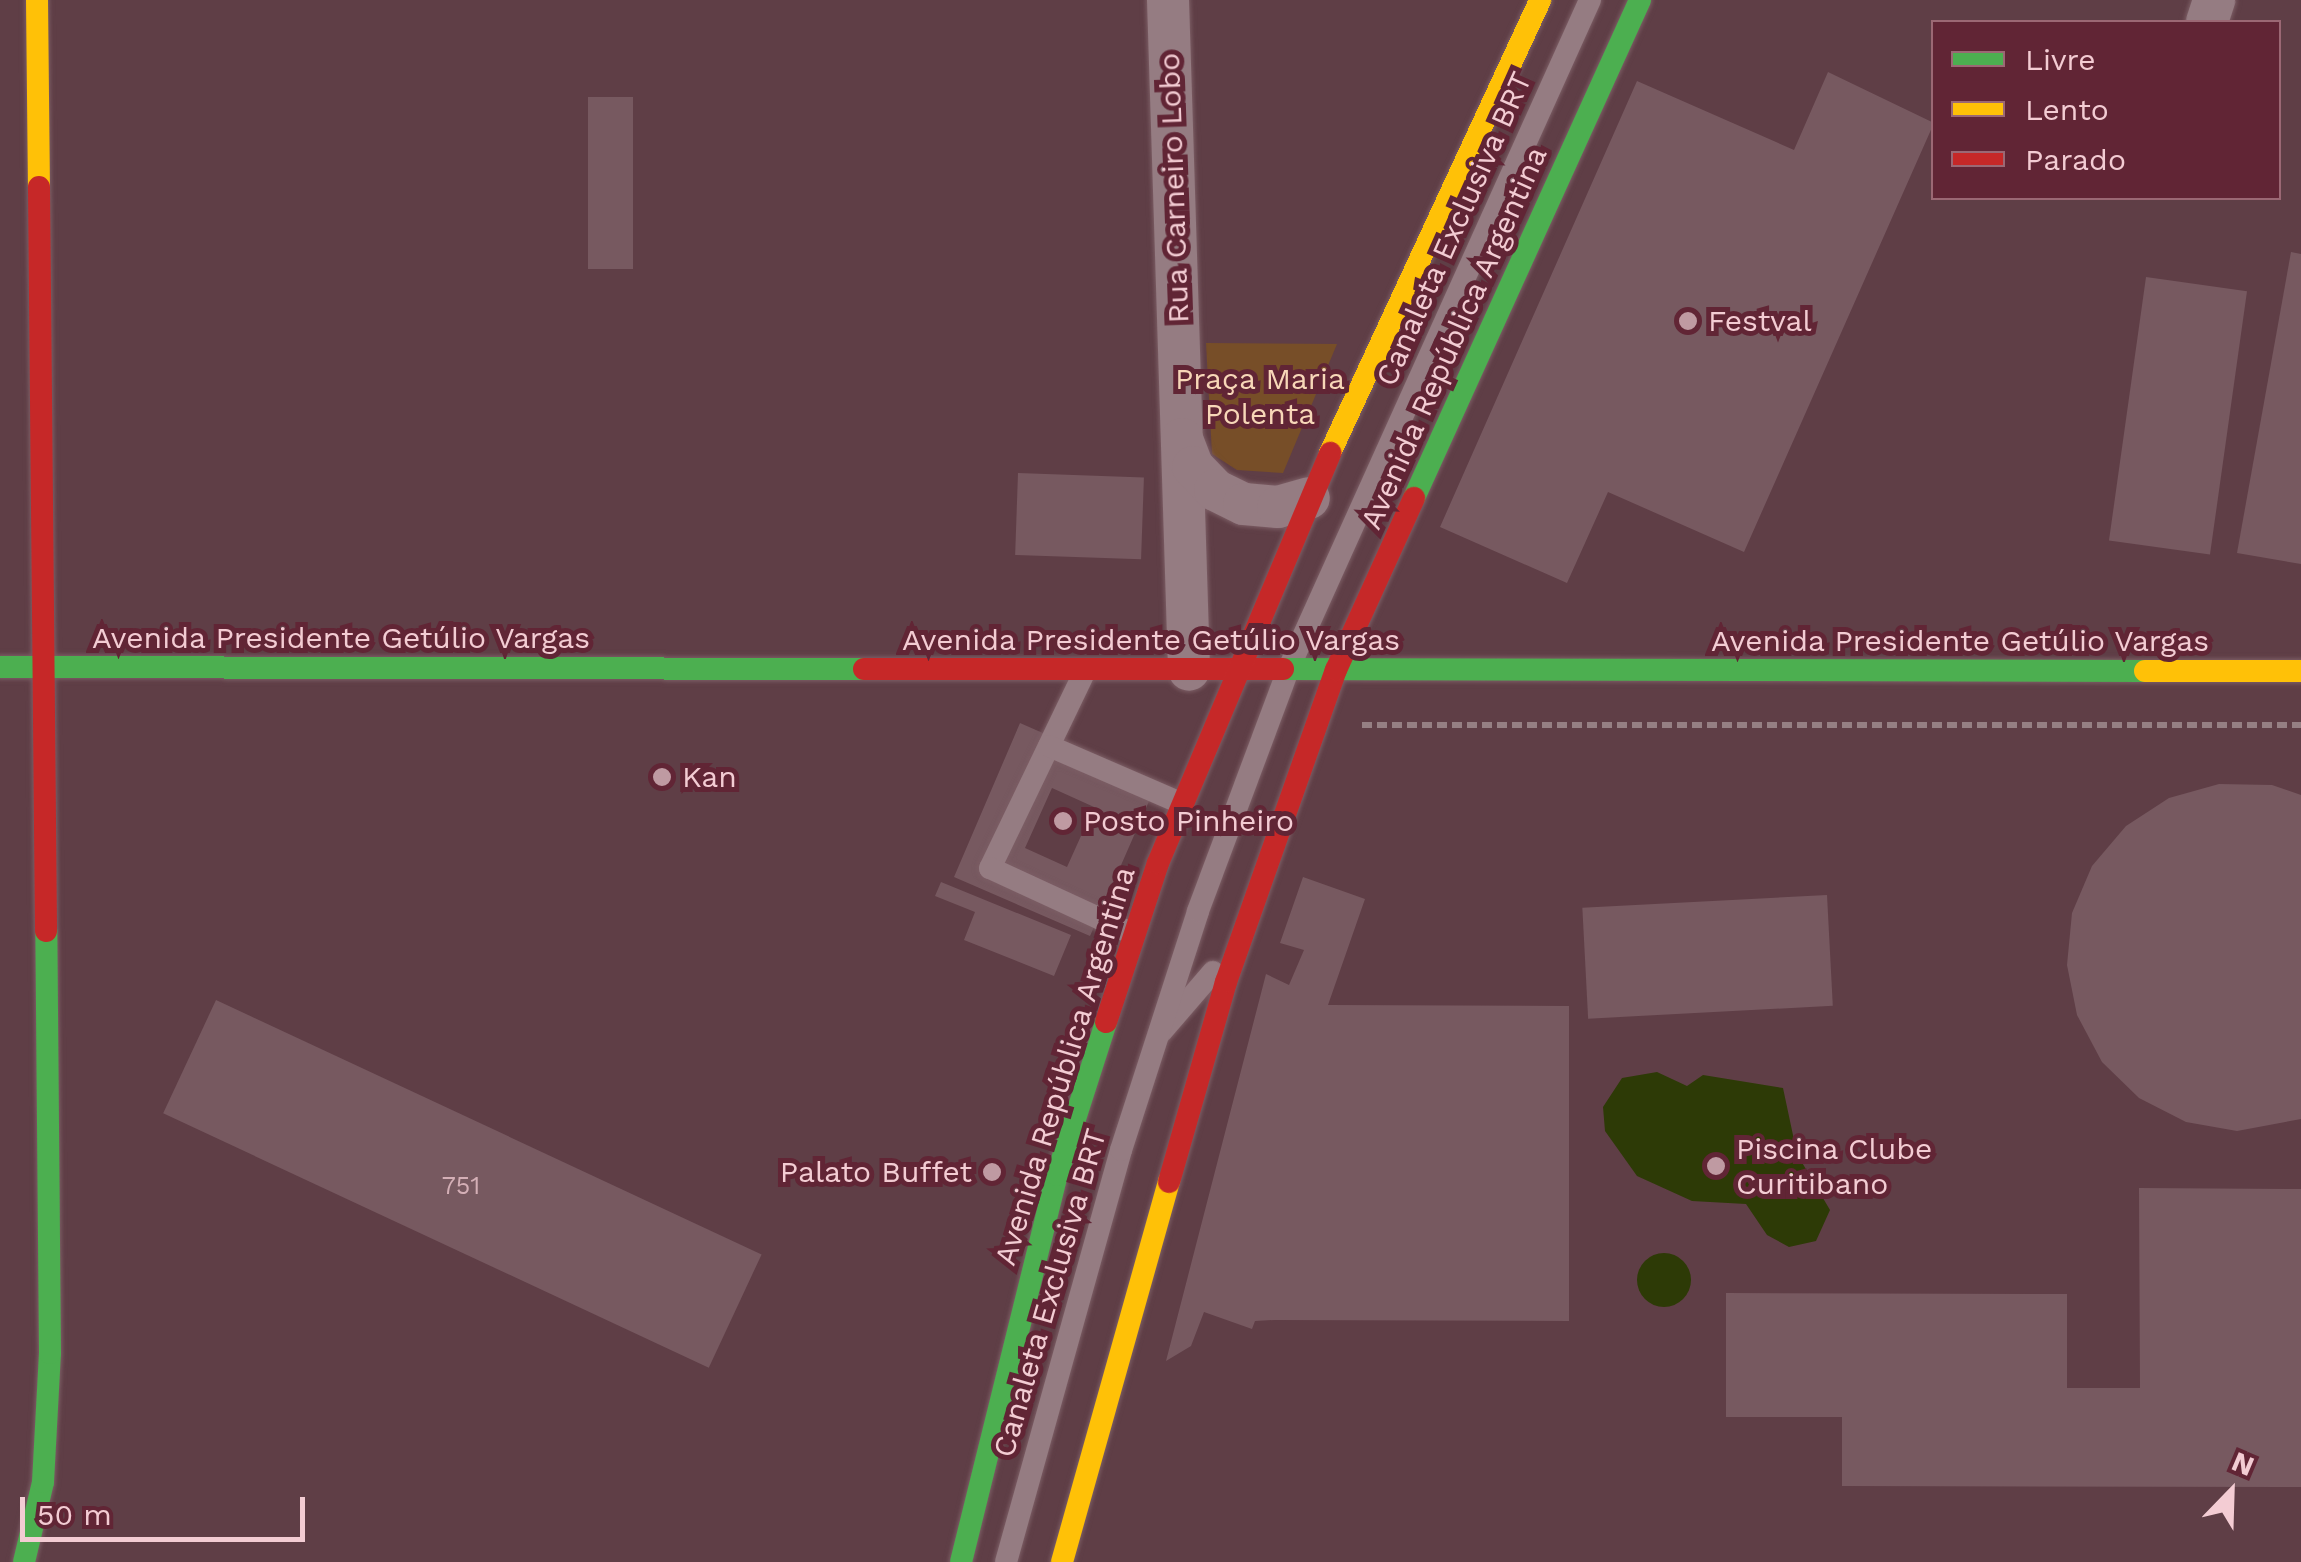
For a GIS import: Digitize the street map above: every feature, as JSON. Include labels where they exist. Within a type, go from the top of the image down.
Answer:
[{"type":"main road","points":[[24,1562],[49,1418],[37,0]]},
{"type":"main road","name":"Avenida República Argentina","points":[[961,1562],[1057,1176],[1133,934],[1308,498],[1540,0]]},
{"type":"main road","name":"Avenida República Argentina","points":[[1062,1562],[1238,945],[1336,670],[1640,0]]},
{"type":"main road","name":"Avenida Presidente Getúlio Vargas","points":[[0,667],[2301,671]]},
{"type":"street","name":"Rua Carneiro Lobo","points":[[1168,0],[1188,670]]},
{"type":"street","name":"Rua Carneiro Lobo","points":[[1181,436],[1193,467],[1215,490],[1244,504],[1278,507],[1308,498]]},
{"type":"lane","name":"Canaleta Exclusiva BRT","points":[[1006,1562],[1153,1041],[1288,670],[1590,0]]},
{"type":"lane","points":[[1087,668],[990,868],[1133,934]]},
{"type":"lane","points":[[1050,746],[1183,804]]},
{"type":"lane","name":"Canaleta Exclusiva BRT","points":[[1153,1041],[1238,945]]},
{"type":"path","points":[[1347,725],[2301,725]]},
{"type":"green space","name":"Praça Maria Polenta","points":[[1206,343],[1337,344],[1283,473],[1237,470],[1212,454]]},
{"type":"shaded area","name":"Piscina Clube Curitibano","points":[[1657,1072],[1687,1086],[1703,1075],[1783,1088],[1797,1154],[1830,1210],[1816,1241],[1789,1247],[1767,1235],[1746,1204],[1692,1201],[1637,1176],[1605,1131],[1603,1107],[1622,1078]]},
{"type":"shaded area","points":[[1664,1253],[1683,1261],[1691,1280],[1683,1299],[1664,1307],[1645,1299],[1637,1280],[1645,1261]]},
{"type":"building","name":"Festval","points":[[1828,72],[1931,122],[1931,130],[1744,552],[1608,492],[1567,583],[1440,527],[1637,81],[1794,150]]},
{"type":"building","points":[[588,97],[633,97],[633,269],[588,269]]},
{"type":"building","points":[[2291,252],[2301,254],[2301,564],[2237,553]]},
{"type":"building","points":[[2146,277],[2247,291],[2210,555],[2109,540]]},
{"type":"building","points":[[1018,473],[1144,477],[1141,559],[1015,555]]},
{"type":"building","points":[[1020,723],[1157,783],[1090,936],[954,877]],"holes":[[[1052,788],[1094,807],[1067,867],[1025,848]]]},
{"type":"building","points":[[2219,784],[2272,785],[2301,795],[2301,1119],[2237,1131],[2186,1122],[2139,1098],[2102,1062],[2077,1015],[2067,965],[2072,913],[2092,866],[2126,826],[2169,798]]},
{"type":"building","points":[[1303,877],[1365,899],[1328,1005],[1569,1006],[1569,1321],[1274,1320],[1255,1321],[1252,1329],[1204,1312],[1191,1346],[1166,1361],[1266,974],[1289,985],[1304,950],[1280,943]]},
{"type":"building","points":[[941,882],[1071,935],[1054,976],[964,940],[975,912],[935,896]]},
{"type":"building","points":[[1827,895],[1833,1006],[1588,1019],[1582,908]]},
{"type":"building","points":[[216,1000],[762,1254],[709,1368],[163,1113]]},
{"type":"building","points":[[2139,1188],[2301,1189],[2301,1487],[1842,1486],[1842,1417],[1726,1417],[1726,1293],[2067,1294],[2067,1388],[2140,1388]]},
{"type":"traffic: fast","points":[[1414,498],[1640,0]]},
{"type":"traffic: fast","points":[[0,667],[864,669]]},
{"type":"traffic: fast","points":[[1283,669],[2145,671]]},
{"type":"traffic: fast","points":[[24,1562],[43,1482],[50,1353],[46,931]]},
{"type":"traffic: fast","points":[[961,1562],[1057,1175],[1106,1022]]},
{"type":"traffic: slow","points":[[37,0],[39,187]]},
{"type":"traffic: slow","points":[[1330,453],[1540,0]]},
{"type":"traffic: slow","points":[[2145,671],[2301,671]]},
{"type":"traffic: slow","points":[[1062,1562],[1169,1182]]},
{"type":"traffic: jam","points":[[39,187],[46,931]]},
{"type":"traffic: jam","points":[[1106,1022],[1158,863],[1330,453]]},
{"type":"traffic: jam","points":[[1169,1182],[1226,982],[1336,670],[1414,498]]},
{"type":"traffic: jam","points":[[864,669],[1283,669]]},
{"type":"place","name":"Festval","points":[[1688,321]]},
{"type":"place","name":"Kan","points":[[662,777]]},
{"type":"place","name":"Posto Pinheiro","points":[[1063,821]]},
{"type":"place","name":"Piscina Clube Curitibano","points":[[1716,1166]]},
{"type":"place","name":"Palato Buffet","points":[[992,1172]]}]
